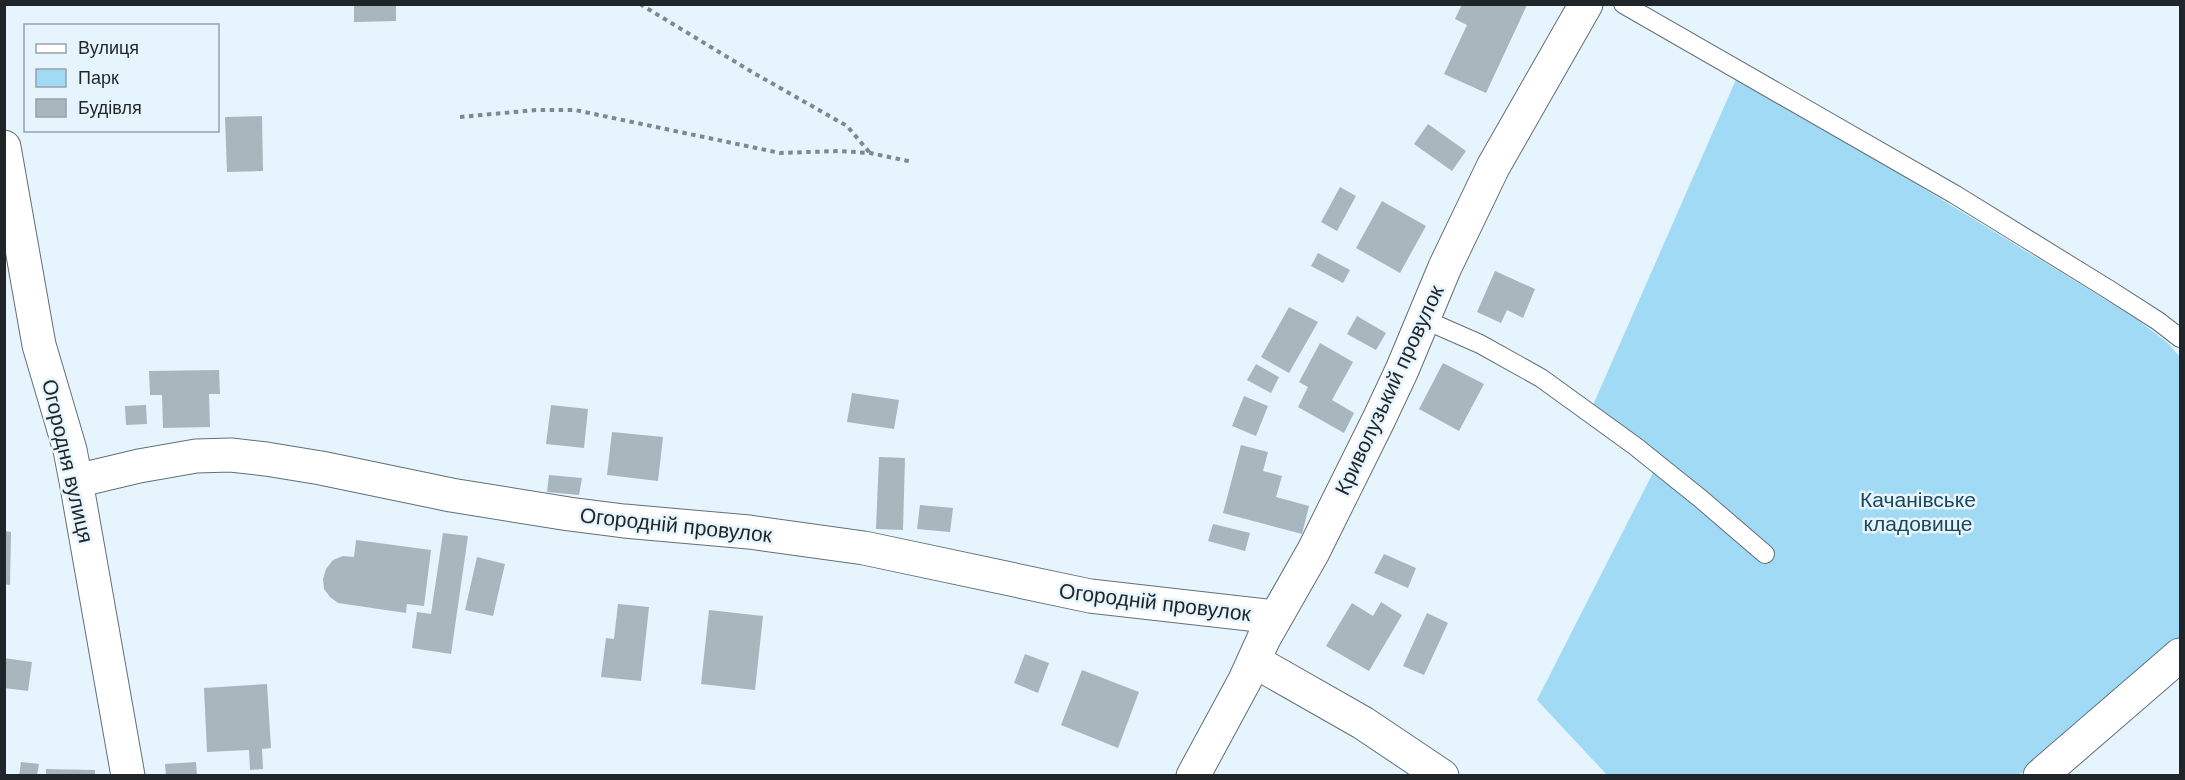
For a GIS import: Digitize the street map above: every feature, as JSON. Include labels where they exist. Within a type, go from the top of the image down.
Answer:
[{"type":"street","name":"Криволузький провулок","points":[[1193,776],[1275,617],[1312,552],[1379,419],[1449,258],[1493,167],[1586,4]]},
{"type":"street","name":"Огородня вулиця","points":[[4,147],[39,345],[70,450],[128,776]]},
{"type":"street","name":"Огородній провулок","points":[[76,481],[139,466],[196,456],[231,455],[321,468],[451,495],[569,514],[749,532],[864,548],[1053,590],[1090,596],[1275,617]]},
{"type":"street","points":[[2040,776],[2181,655]]},
{"type":"street","points":[[1254,661],[1363,723],[1442,776]]},
{"type":"lane","points":[[1623,4],[1954,194],[2108,289],[2181,338]]},
{"type":"lane","points":[[1423,319],[1480,344],[1541,378],[1635,446],[1701,498],[1765,554]]},
{"type":"path","points":[[640,4],[847,126],[870,153]]},
{"type":"path","points":[[460,117],[536,110],[575,110],[780,153],[838,151],[870,153],[913,162]]},
{"type":"green space","name":"Качанівське кладовище","points":[[1738,75],[2134,317],[2168,343],[2180,357],[2180,637],[2033,766],[2018,775],[1607,775],[1537,700],[1662,455],[1593,405]]},
{"type":"building","points":[[354,4],[396,4],[396,21],[354,22]]},
{"type":"building","points":[[1462,4],[1527,5],[1486,93],[1444,74],[1467,25],[1455,19]]},
{"type":"building","points":[[262,116],[263,171],[227,172],[225,117]]},
{"type":"building","points":[[1428,124],[1466,151],[1452,171],[1414,144]]},
{"type":"building","points":[[1340,187],[1356,196],[1337,231],[1321,222]]},
{"type":"building","points":[[1382,201],[1426,226],[1400,273],[1356,248]]},
{"type":"building","points":[[1318,253],[1350,270],[1343,283],[1311,266]]},
{"type":"building","points":[[1495,271],[1535,289],[1523,318],[1507,310],[1501,323],[1477,312]]},
{"type":"building","points":[[1289,307],[1318,322],[1289,373],[1261,357]]},
{"type":"building","points":[[1357,316],[1386,333],[1376,350],[1347,334]]},
{"type":"building","points":[[1320,343],[1353,362],[1332,400],[1354,413],[1344,433],[1298,407],[1308,387],[1299,382]]},
{"type":"building","points":[[1443,363],[1484,384],[1459,431],[1419,409]]},
{"type":"building","points":[[1256,364],[1279,377],[1271,393],[1247,380]]},
{"type":"building","points":[[219,370],[220,394],[209,394],[210,427],[163,428],[162,395],[150,395],[149,371]]},
{"type":"building","points":[[852,393],[899,400],[894,429],[847,422]]},
{"type":"building","points":[[1244,396],[1268,406],[1256,436],[1232,426]]},
{"type":"building","points":[[146,405],[147,424],[126,425],[125,406]]},
{"type":"building","points":[[551,405],[588,409],[584,448],[546,444]]},
{"type":"building","points":[[612,432],[663,437],[658,481],[607,475]]},
{"type":"building","points":[[1241,445],[1268,452],[1263,471],[1282,476],[1276,497],[1309,506],[1302,534],[1223,513]]},
{"type":"building","points":[[879,457],[905,458],[903,530],[876,529]]},
{"type":"building","points":[[549,475],[582,478],[579,495],[547,492]]},
{"type":"building","points":[[920,505],[953,508],[950,532],[917,529]]},
{"type":"building","points":[[1213,524],[1250,533],[1245,551],[1208,541]]},
{"type":"building","points":[[4,531],[11,532],[10,585],[4,584]]},
{"type":"building","points":[[443,533],[468,536],[451,654],[412,648],[417,612],[431,614]]},
{"type":"building","points":[[356,540],[431,550],[424,606],[407,604],[406,613],[338,603],[330,597],[324,589],[323,579],[326,569],[333,560],[343,556],[354,557]]},
{"type":"building","points":[[1384,554],[1416,568],[1408,588],[1374,573]]},
{"type":"building","points":[[477,557],[505,564],[493,616],[465,610]]},
{"type":"building","points":[[1381,602],[1402,615],[1369,671],[1326,646],[1352,603],[1373,616]]},
{"type":"building","points":[[618,604],[649,607],[641,681],[601,677],[606,638],[614,639]]},
{"type":"building","points":[[709,610],[763,616],[755,690],[701,684]]},
{"type":"building","points":[[1427,613],[1448,623],[1424,675],[1403,666]]},
{"type":"building","points":[[1025,654],[1049,663],[1038,693],[1014,683]]},
{"type":"building","points":[[4,658],[32,662],[28,691],[4,688]]},
{"type":"building","points":[[1082,670],[1139,692],[1118,748],[1061,725]]},
{"type":"building","points":[[267,684],[271,748],[262,749],[263,769],[250,770],[249,750],[207,752],[204,688]]},
{"type":"building","points":[[21,762],[39,764],[37,776],[19,776]]},
{"type":"building","points":[[196,762],[197,776],[166,776],[165,764]]},
{"type":"building","points":[[46,769],[95,770],[95,776],[46,776]]}]
